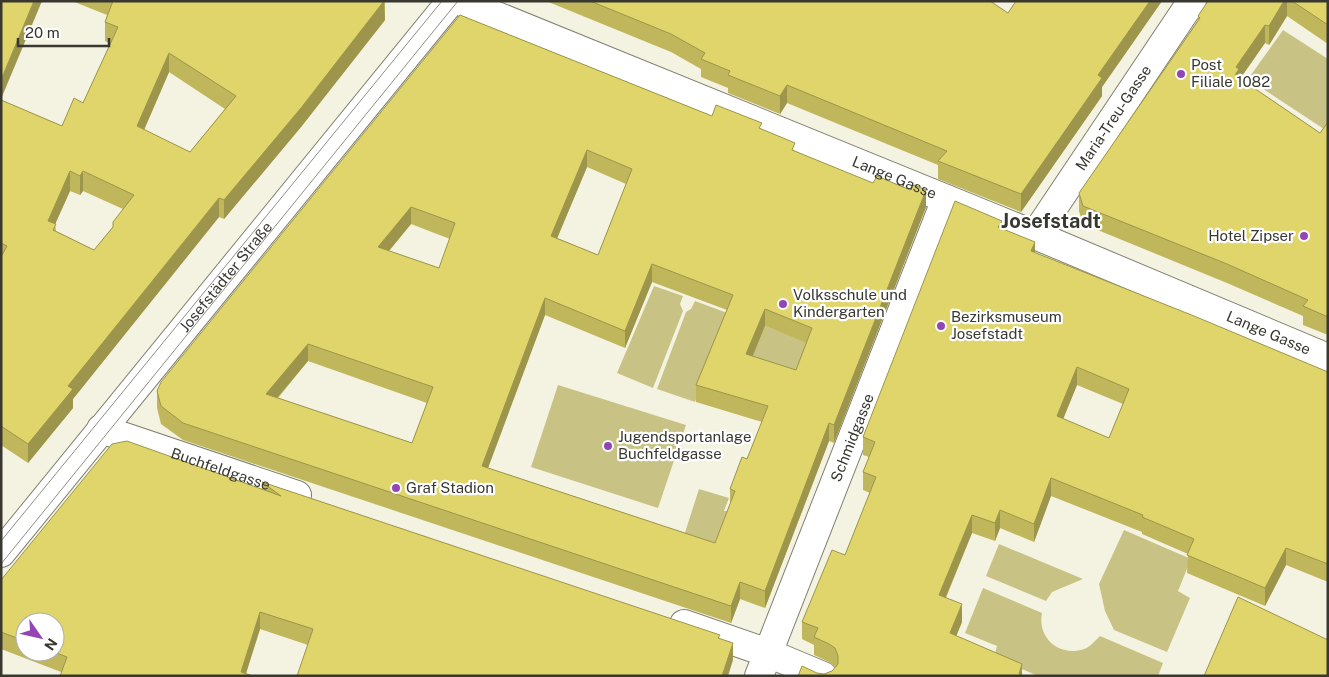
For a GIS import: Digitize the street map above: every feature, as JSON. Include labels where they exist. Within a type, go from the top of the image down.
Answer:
[{"type":"street","name":"Josefstädter Straße","points":[[1,553],[451,1]]},
{"type":"street","name":"Lange Gasse","points":[[460,1],[1035,235],[1328,358]]},
{"type":"street","name":"Maria-Treu-Gasse","points":[[1035,235],[1192,1]]},
{"type":"street","name":"Schmidgasse","points":[[764,664],[946,199]]},
{"type":"street","name":"Buchfeldgasse","points":[[101,430],[316,501]]},
{"type":"street","points":[[657,615],[764,664],[823,676]]},
{"type":"shaded area","points":[[1283,30],[1328,59],[1327,131],[1248,79]]},
{"type":"shaded area","points":[[654,286],[683,296],[680,304],[683,311],[653,388],[617,373]]},
{"type":"shaded area","points":[[695,301],[730,314],[695,402],[657,389],[686,312],[691,309]]},
{"type":"shaded area","points":[[765,326],[812,345],[796,388],[746,372]]},
{"type":"shaded area","name":"Jugendsportanlage Buchfeldgasse","points":[[558,385],[686,425],[658,508],[531,467]]},
{"type":"shaded area","points":[[699,489],[729,498],[724,511],[729,511],[714,556],[682,542]]},
{"type":"shaded area","points":[[1124,530],[1191,559],[1178,591],[1190,598],[1167,652],[1114,630],[1105,611],[1099,584]]},
{"type":"shaded area","points":[[999,544],[1083,579],[1052,592],[1046,601],[986,576]]},
{"type":"shaded area","points":[[983,588],[1042,613],[1041,621],[1046,636],[1057,647],[1072,651],[1084,649],[1100,636],[1163,663],[1158,676],[1038,676],[994,657],[997,646],[965,633]]},
{"type":"building","points":[[1,1],[34,1],[1,80]]},
{"type":"building","points":[[113,1],[384,1],[301,108],[224,200],[219,198],[68,386],[73,389],[28,444],[1,426],[1,257],[7,246],[1,243],[1,100],[62,126],[74,98],[83,103],[118,27],[105,22]],"holes":[[[169,53],[236,96],[190,152],[137,126]],[[70,171],[80,176],[83,171],[134,195],[113,222],[113,227],[94,250],[53,230],[56,224],[48,221]]]},
{"type":"building","points":[[590,1],[990,1],[1008,13],[1016,1],[1150,1],[1098,75],[1102,78],[1021,194],[938,161],[947,151],[787,85],[780,96],[728,75],[730,71],[701,59],[705,53],[671,34]]},
{"type":"building","points":[[1208,1],[1284,1],[1269,26],[1265,25],[1236,67],[1239,69],[1235,75],[1320,133],[1328,122],[1328,317],[1303,306],[1308,300],[1227,264],[1083,206],[1079,193],[1200,18],[1198,16]]},
{"type":"building","points":[[1292,1],[1328,1],[1328,25]]},
{"type":"building","points":[[460,15],[712,116],[716,105],[762,123],[759,128],[795,143],[792,150],[873,183],[877,176],[910,190],[914,185],[926,190],[834,425],[829,423],[765,591],[740,582],[731,606],[183,423],[161,406],[157,391],[161,382]],"holes":[[[587,150],[632,169],[598,255],[551,236]],[[411,207],[455,223],[439,268],[378,247]],[[652,264],[733,295],[696,385],[768,406],[747,459],[742,457],[730,489],[735,491],[715,543],[482,466],[545,298],[625,331]],[[765,309],[812,328],[796,370],[746,354]],[[308,344],[433,387],[412,443],[266,394]]]},
{"type":"building","points":[[955,201],[1002,221],[998,227],[1035,242],[1031,251],[1328,372],[1328,564],[1286,548],[1265,588],[1187,555],[1194,539],[1142,517],[1143,515],[1051,478],[1034,524],[1000,510],[995,523],[972,515],[939,595],[962,604],[950,633],[1022,664],[1019,674],[1025,676],[798,676],[802,666],[824,674],[832,671],[838,664],[835,648],[814,637],[818,628],[802,622],[832,550],[845,555],[876,477],[863,472],[875,442],[863,437]],"holes":[[[1077,367],[1129,389],[1109,438],[1057,416]]]},
{"type":"building","points":[[127,441],[281,496],[262,482],[720,635],[718,638],[733,643],[722,676],[297,676],[313,629],[260,612],[241,672],[253,676],[60,676],[67,657],[65,656],[65,612],[15,612],[15,637],[1,632],[1,580],[112,444]]},
{"type":"building","points":[[1238,597],[1328,640],[1328,676],[1204,676]]},
{"type":"tram line","points":[[1,541],[442,1]]},
{"type":"tram line","points":[[1,564],[458,1]]},
{"type":"place","name":"Post Filiale 1082","points":[[1181,74]]},
{"type":"place","name":"Hotel Zipser","points":[[1304,236]]},
{"type":"place","name":"Volksschule und Kindergarten","points":[[783,304]]},
{"type":"place","name":"Bezirksmuseum Josefstadt","points":[[941,326]]},
{"type":"place","name":"Jugendsportanlage Buchfeldgasse","points":[[608,446]]},
{"type":"place","name":"Graf Stadion","points":[[396,488]]},
{"type":"district","name":"Josefstadt","points":[[1051,221]]}]
